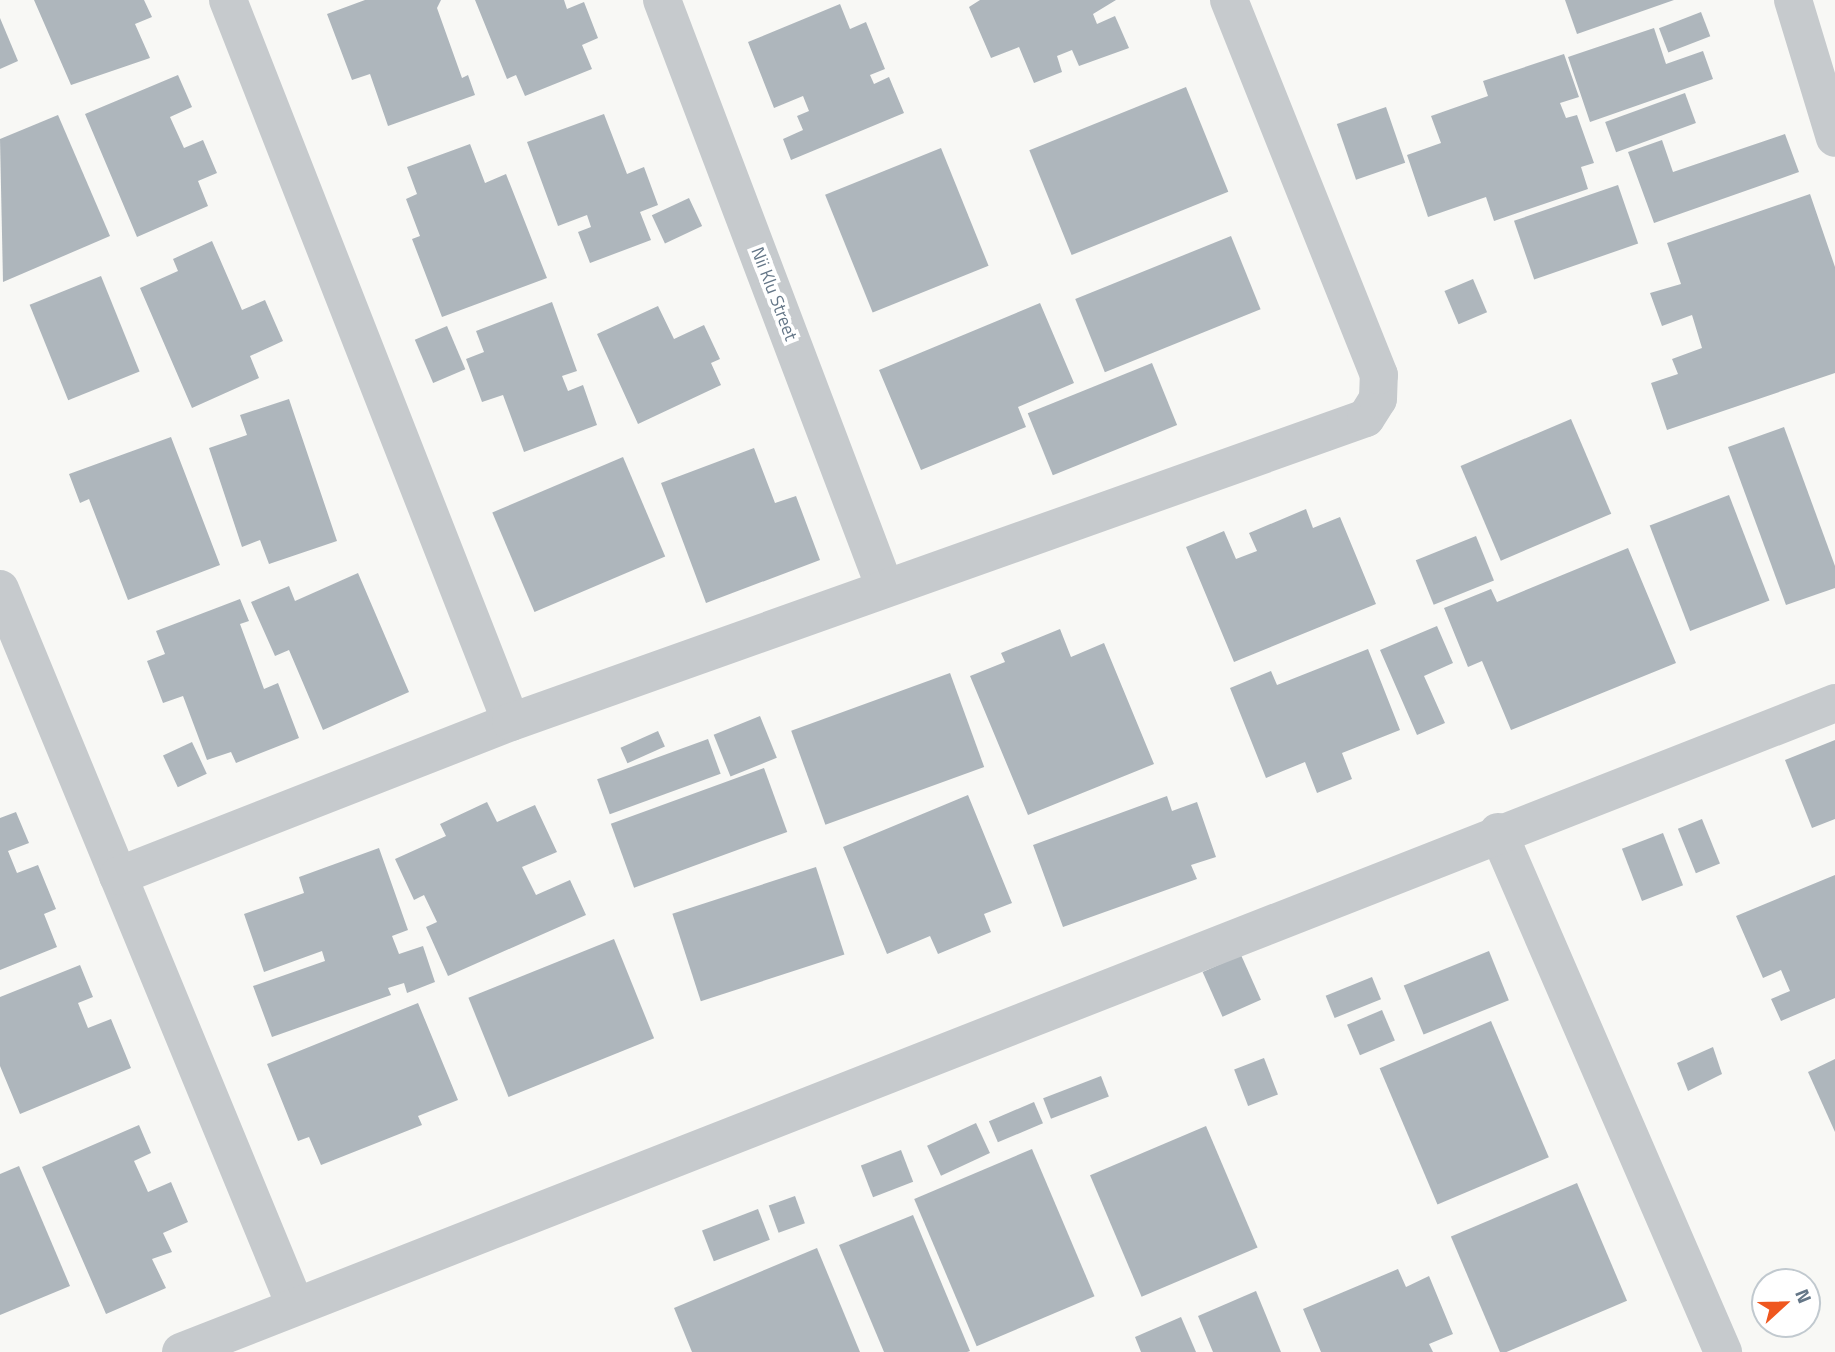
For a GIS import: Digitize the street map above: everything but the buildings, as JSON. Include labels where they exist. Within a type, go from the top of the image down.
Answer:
[{"type":"street","points":[[228,0],[511,722]]},
{"type":"street","name":"Nii Klu Street","points":[[662,0],[885,588]]},
{"type":"street","points":[[118,876],[511,722],[1366,418],[1378,399],[1379,375],[1229,0]]},
{"type":"street","points":[[1793,0],[1835,138]]},
{"type":"street","points":[[0,589],[295,1305]]},
{"type":"street","points":[[181,1352],[1498,832],[1835,703]]},
{"type":"street","points":[[1498,832],[1723,1352]]}]
